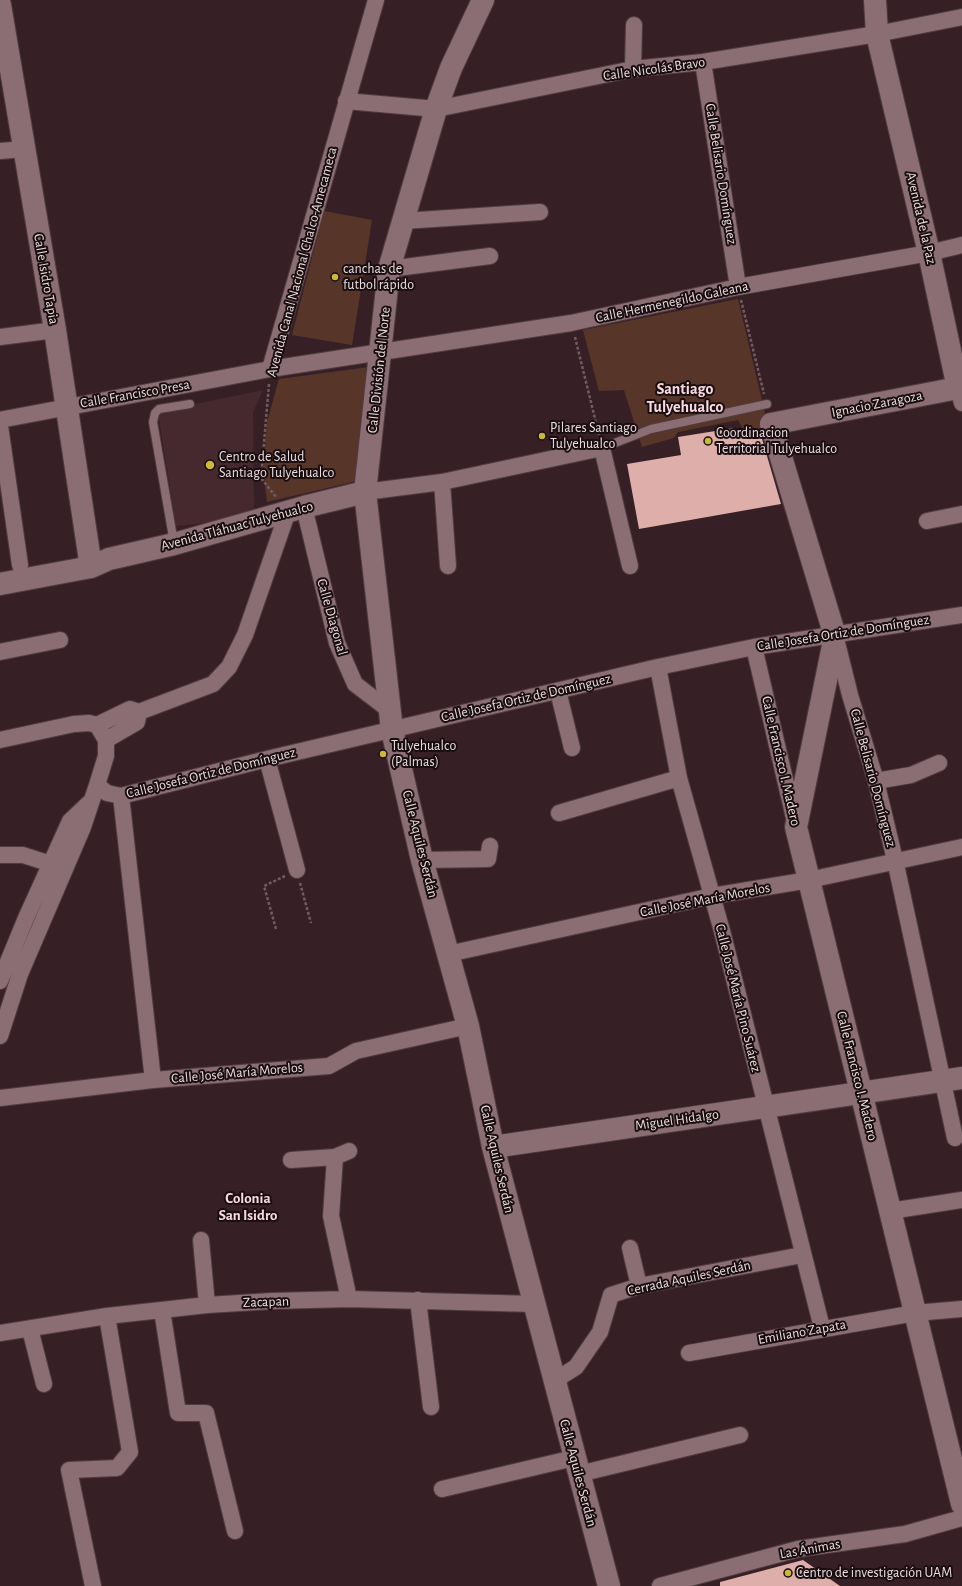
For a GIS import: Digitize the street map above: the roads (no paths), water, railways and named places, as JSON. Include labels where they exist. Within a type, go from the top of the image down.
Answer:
[{"type":"main road","name":"Calle División del Norte","points":[[391,720],[365,492],[389,269],[436,109],[451,68],[483,0]]},
{"type":"main road","name":"Avenida de la Paz","points":[[874,0],[877,34],[961,393]]},
{"type":"main road","name":"Calle Isidro Tapia","points":[[0,5],[55,330],[65,406],[96,560]]},
{"type":"main road","name":"Ignacio Zaragoza","points":[[769,414],[961,393]]},
{"type":"main road","name":"Calle Belisario Domínguez","points":[[769,414],[835,636]]},
{"type":"main road","name":"Avenida Tláhuac Tulyehualco","points":[[0,584],[96,560],[174,544],[296,509],[365,492]]},
{"type":"main road","name":"Avenida Tláhuac Tulyehualco","points":[[10,567],[96,560]]},
{"type":"main road","points":[[796,828],[835,636]]},
{"type":"main road","name":"Calle Aquiles Serdán","points":[[391,720],[422,860],[468,1026],[493,1147],[576,1466],[609,1586]]},
{"type":"main road","name":"Calle Francisco I. Madero","points":[[796,828],[962,1504]]},
{"type":"main road","name":"Miguel Hidalgo","points":[[493,1147],[953,1080]]},
{"type":"street","name":"Avenida Canal Nacional Chalco-Amecameca","points":[[270,369],[346,101],[377,1]]},
{"type":"street","name":"Calle Nicolás Bravo","points":[[346,101],[436,109],[633,69],[703,62],[877,34],[962,17]]},
{"type":"street","points":[[633,69],[634,25]]},
{"type":"street","name":"Calle Belisario Domínguez","points":[[703,62],[738,287]]},
{"type":"street","points":[[0,151],[24,149]]},
{"type":"street","points":[[403,221],[540,212]]},
{"type":"street","name":"Calle Hermenegildo Galeana","points":[[381,352],[572,324],[738,287],[929,253],[962,245]]},
{"type":"street","points":[[389,269],[490,256]]},
{"type":"street","points":[[0,337],[55,330]]},
{"type":"street","name":"Calle Francisco Presa","points":[[0,420],[65,406],[270,369],[381,352]]},
{"type":"street","points":[[0,426],[10,567]]},
{"type":"street","points":[[365,492],[442,482],[602,448],[630,566]]},
{"type":"street","points":[[442,482],[448,566]]},
{"type":"street","points":[[97,725],[130,709],[139,712],[213,684],[229,667],[245,635],[296,509]]},
{"type":"street","name":"Calle Diagonal","points":[[296,509],[337,643],[355,684],[391,720]]},
{"type":"street","points":[[927,521],[962,514]]},
{"type":"street","name":"Calle Josefa Ortiz de Domínguez","points":[[97,785],[108,794],[121,796],[267,759],[391,720],[558,691],[658,667],[754,647],[835,636],[962,615]]},
{"type":"street","name":"Calle Belisario Domínguez","points":[[835,636],[850,694],[876,781],[895,860],[953,1080],[955,1138]]},
{"type":"street","points":[[0,652],[60,640]]},
{"type":"street","name":"Calle Francisco I. Madero","points":[[754,647],[796,828]]},
{"type":"street","name":"Calle José María Pino Suárez","points":[[658,667],[679,778],[712,896],[802,1255],[822,1328]]},
{"type":"street","points":[[558,691],[572,748]]},
{"type":"street","points":[[106,740],[137,722],[139,712]]},
{"type":"street","points":[[0,740],[89,722],[97,725],[106,740],[106,756],[83,827],[20,974],[0,1036]]},
{"type":"street","points":[[267,759],[297,870]]},
{"type":"street","points":[[876,781],[911,775],[939,763]]},
{"type":"street","points":[[559,813],[679,778]]},
{"type":"street","points":[[121,796],[153,1080]]},
{"type":"street","points":[[20,974],[1,972],[70,822],[90,802]]},
{"type":"street","points":[[422,860],[488,859],[490,846]]},
{"type":"street","name":"Calle José María Morelos","points":[[448,954],[712,896],[809,880],[895,860],[962,847]]},
{"type":"street","points":[[0,855],[23,855],[51,864]]},
{"type":"street","name":"Calle José María Morelos","points":[[0,1098],[153,1080],[329,1066],[356,1051],[468,1026]]},
{"type":"street","points":[[291,1160],[342,1154],[331,1216],[349,1299]]},
{"type":"street","points":[[890,1211],[962,1200]]},
{"type":"street","points":[[201,1240],[207,1305]]},
{"type":"street","points":[[630,1248],[639,1286]]},
{"type":"street","name":"Cerrada Aquiles Serdán","points":[[554,1381],[576,1367],[600,1332],[611,1295],[639,1286],[802,1255]]},
{"type":"street","name":"Zacapan","points":[[0,1333],[107,1316],[207,1305],[349,1299],[534,1304]]},
{"type":"street","points":[[418,1300],[431,1407]]},
{"type":"street","name":"Emiliano Zapata","points":[[689,1353],[822,1328],[914,1313],[962,1309]]},
{"type":"street","points":[[162,1310],[178,1413],[206,1413],[235,1531]]},
{"type":"street","points":[[93,1586],[70,1470],[117,1468],[130,1452],[107,1316]]},
{"type":"street","points":[[30,1329],[44,1384]]},
{"type":"street","points":[[442,1489],[576,1466],[740,1435]]},
{"type":"street","name":"Las Ánimas","points":[[660,1586],[798,1549],[905,1534],[962,1518]]},
{"type":"lane","points":[[174,544],[152,422],[155,413],[160,409],[190,404]]},
{"type":"lane","points":[[602,448],[651,429],[769,414]]},
{"type":"place","name":"canchas de futbol rápido","points":[[335,277]]},
{"type":"place","name":"Pilares Santiago Tulyehualco","points":[[542,436]]},
{"type":"place","name":"Coordinacion Territorial Tulyehualco","points":[[708,441]]},
{"type":"place","name":"Centro de Salud Santiago Tulyehualco","points":[[210,465]]},
{"type":"place","name":"Tulyehualco (Palmas)","points":[[383,754]]},
{"type":"place","name":"Centro de investigación UAM","points":[[788,1573]]},
{"type":"district","name":"Santiago Tulyehualco","points":[[685,398]]},
{"type":"district","name":"Colonia San Isidro","points":[[248,1206]]}]
